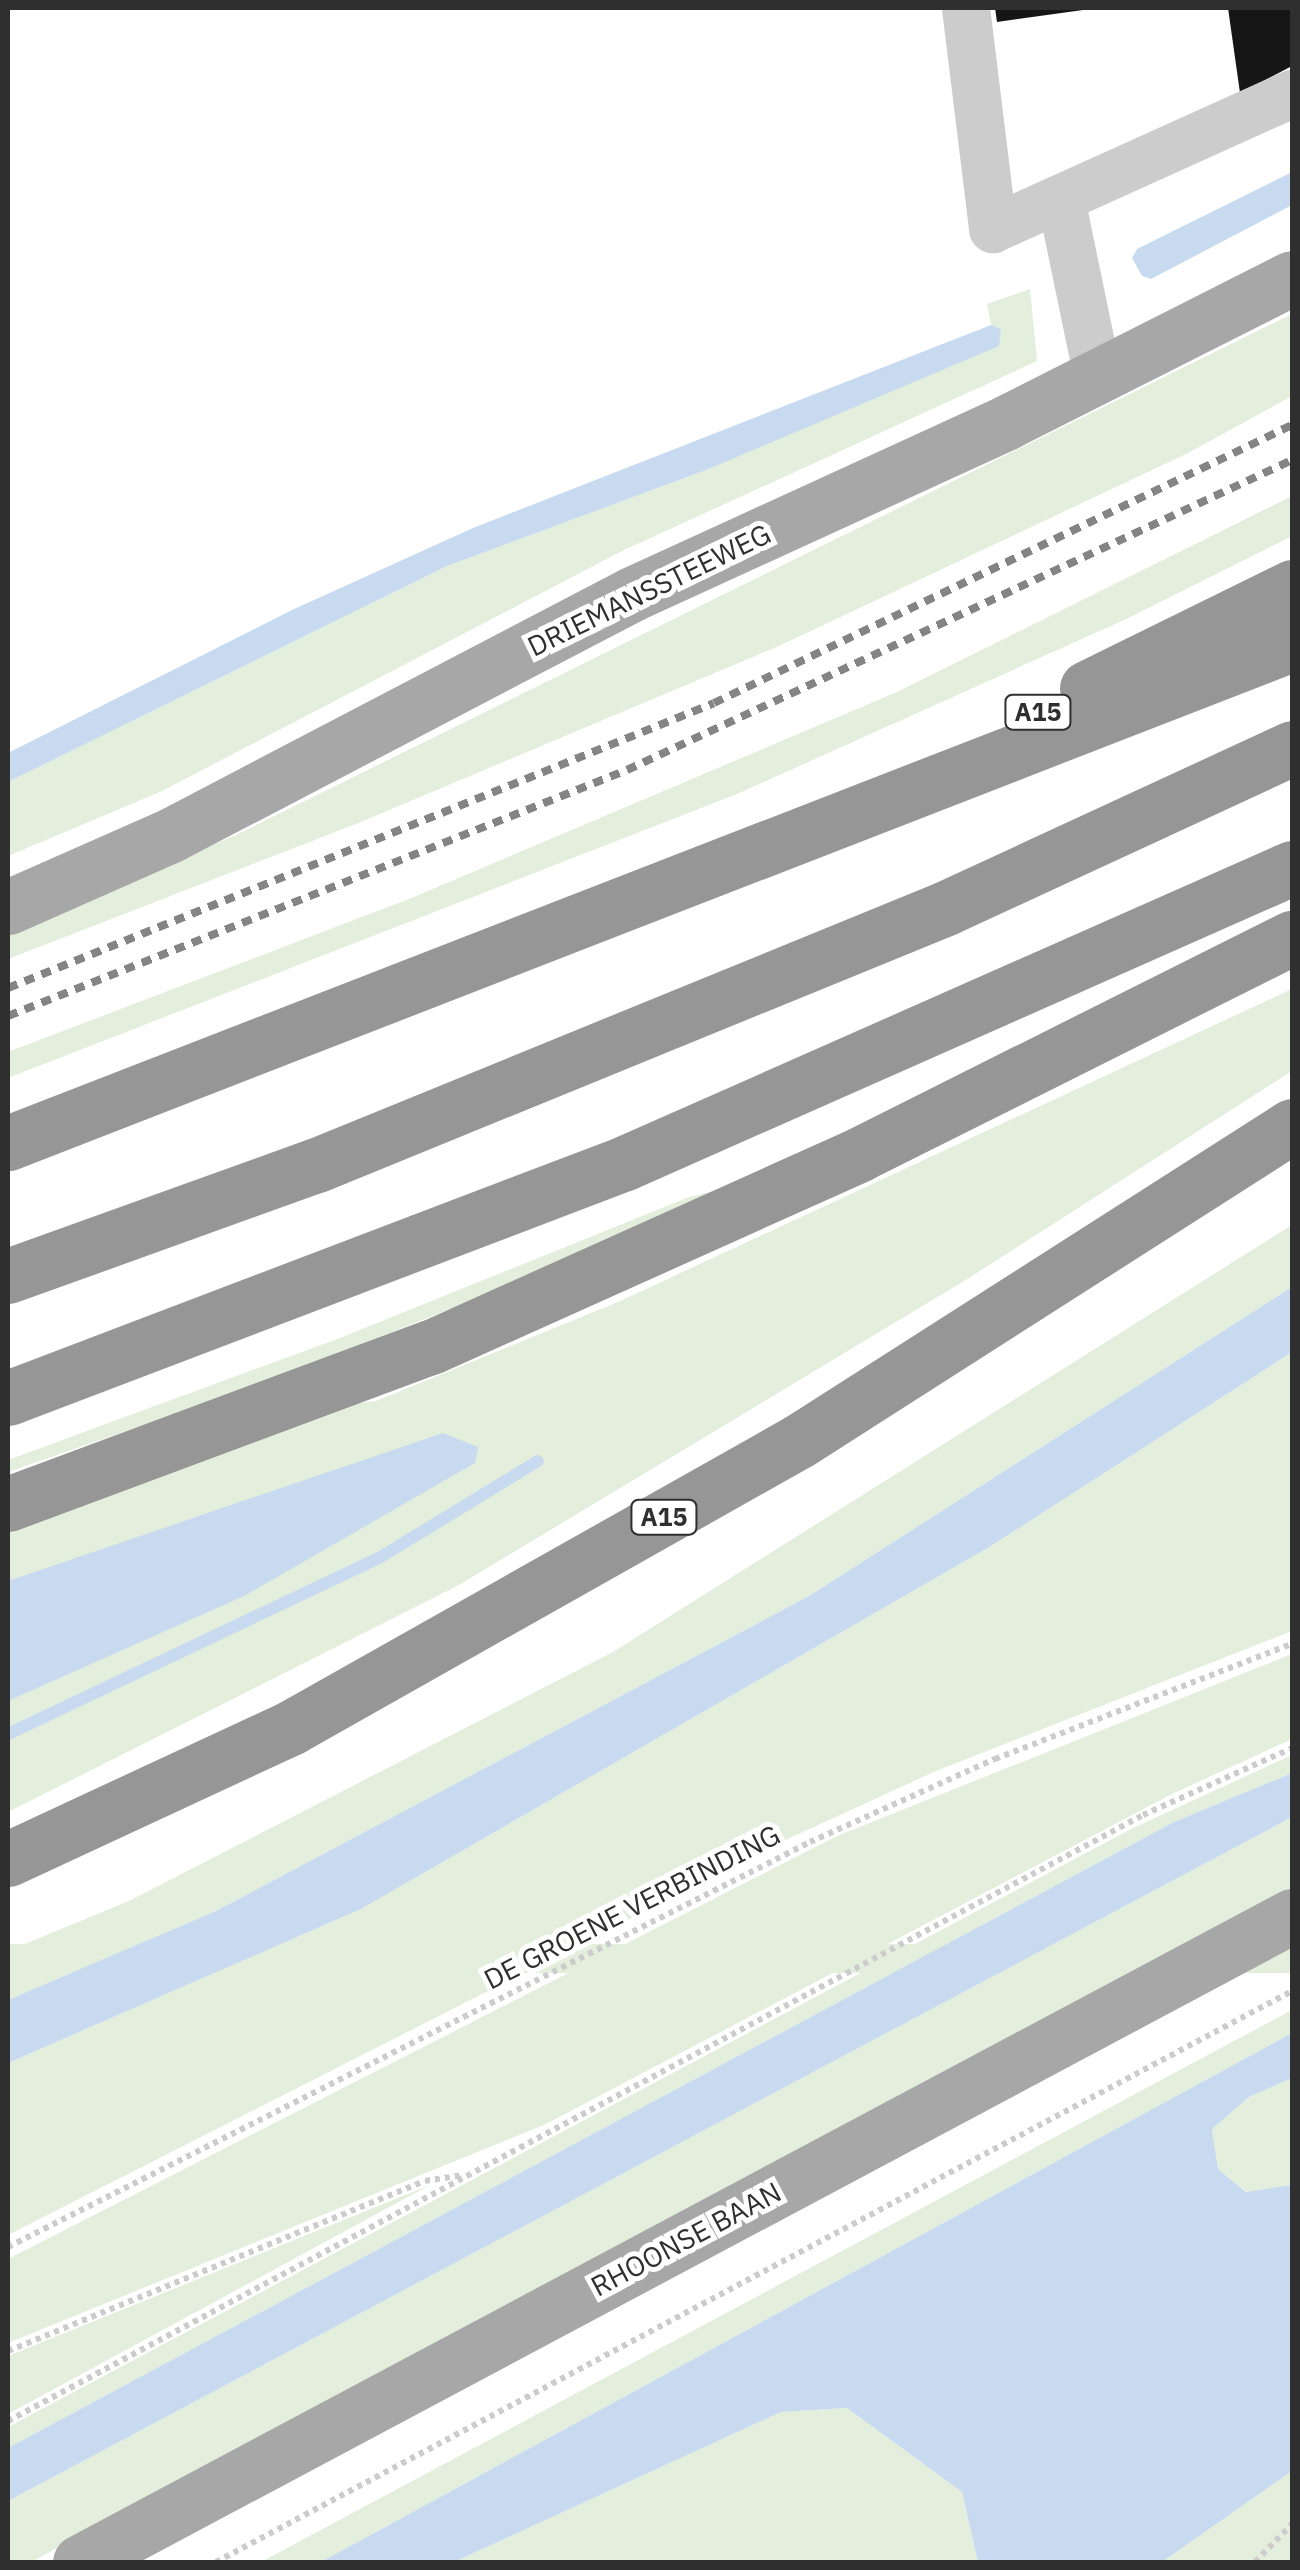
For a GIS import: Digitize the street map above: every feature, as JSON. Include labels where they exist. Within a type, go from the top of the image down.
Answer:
[{"type":"highway","name":"A15","points":[[784,838],[1292,587]]},
{"type":"highway","name":"A15","points":[[8,1142],[1292,644]]},
{"type":"highway","points":[[8,1276],[318,1165],[909,923],[1292,748]]},
{"type":"highway","points":[[8,1398],[625,1163],[1292,868]]},
{"type":"highway","points":[[8,1504],[431,1347],[860,1154],[1292,938]]},
{"type":"highway","name":"A15","points":[[8,1859],[292,1727],[782,1450],[1292,1126]]},
{"type":"main road","name":"DRIEMANSSTEEWEG","points":[[8,907],[171,835],[632,594],[1098,378],[1292,278]]},
{"type":"main road","name":"RHOONSE BAAN","points":[[80,2562],[1292,1916]]},
{"type":"lane","points":[[966,8],[994,230],[1292,94]]},
{"type":"lane","points":[[1060,199],[1098,378]]},
{"type":"path","name":"DE GROENE VERBINDING","points":[[8,2247],[810,1842],[995,1759],[1292,1644]]},
{"type":"path","points":[[8,2421],[1143,1814],[1292,1748]]},
{"type":"path","points":[[216,2562],[1292,1991]]},
{"type":"path","points":[[8,2351],[425,2181],[467,2175]]},
{"type":"path","points":[[1255,2562],[1292,2524]]},
{"type":"green space","points":[[1030,289],[1037,361],[622,551],[162,791],[8,856],[8,782],[447,566],[706,470],[1001,329],[991,325],[987,304]]},
{"type":"green space","points":[[1292,314],[1292,396],[1188,453],[781,645],[356,824],[8,959],[8,934],[236,835]]},
{"type":"green space","points":[[1292,496],[1292,536],[1124,620],[737,794],[8,1078],[8,1052],[409,899],[897,692]]},
{"type":"green space","points":[[1292,989],[1292,1071],[964,1281],[459,1585],[8,1812],[8,1523],[345,1404],[376,1401],[618,1302]]},
{"type":"green space","points":[[788,1174],[262,1384],[8,1472],[8,1460],[340,1338],[689,1197]]},
{"type":"green space","points":[[1292,1225],[1292,1287],[809,1596],[216,1911],[8,2000],[8,1951],[129,1901],[613,1652]]},
{"type":"green space","points":[[1292,1352],[1292,1631],[936,1771],[783,1841],[8,2235],[8,2063],[361,1909],[991,1546]]},
{"type":"green space","points":[[1292,1654],[1292,1739],[1172,1794],[546,2124],[8,2343],[8,2259],[837,1836]]},
{"type":"green space","points":[[1292,1755],[1292,1773],[1174,1822],[8,2448],[8,2427],[1133,1828]]},
{"type":"green space","points":[[1292,1817],[1292,1888],[31,2562],[8,2562],[8,2501]]},
{"type":"green space","points":[[8,1944],[1292,1944],[1292,1973],[8,1973]]},
{"type":"green space","points":[[1292,2010],[1292,2033],[321,2562],[261,2562]]},
{"type":"green space","points":[[1292,2078],[1292,2185],[1247,2192],[1218,2169],[1212,2129],[1249,2097]]},
{"type":"green space","points":[[430,2185],[8,2414],[8,2356]]},
{"type":"green space","points":[[847,2408],[962,2492],[978,2562],[454,2562],[781,2412]]},
{"type":"green space","points":[[1292,2471],[1292,2562],[1162,2562]]},
{"type":"water","points":[[1292,172],[1292,205],[1151,279],[1142,276],[1132,258],[1137,249]]},
{"type":"water","points":[[991,325],[1001,329],[999,346],[706,470],[447,566],[8,782],[8,753],[292,610],[473,528]]},
{"type":"water","points":[[1292,1287],[1292,1352],[991,1546],[361,1909],[8,2063],[8,2000],[216,1911],[809,1596]]},
{"type":"water","points":[[443,1433],[478,1447],[475,1463],[244,1596],[8,1701],[8,1581]]},
{"type":"water","points":[[1292,1773],[1292,1817],[8,2501],[8,2448],[1174,1822]]},
{"type":"water","points":[[1292,2033],[1292,2078],[1249,2097],[1212,2129],[1218,2169],[1246,2192],[1292,2185],[1292,2471],[1162,2562],[978,2562],[962,2492],[847,2408],[781,2412],[454,2562],[321,2562]]},
{"type":"building","points":[[995,8],[1082,8],[1083,10],[997,22]]},
{"type":"building","points":[[1228,8],[1292,8],[1292,66],[1240,93]]},
{"type":"waterway","points":[[8,1734],[379,1558],[538,1461]]},
{"type":"railway","points":[[8,988],[714,703],[1292,425]]},
{"type":"railway","points":[[8,1016],[627,770],[1292,460]]}]
